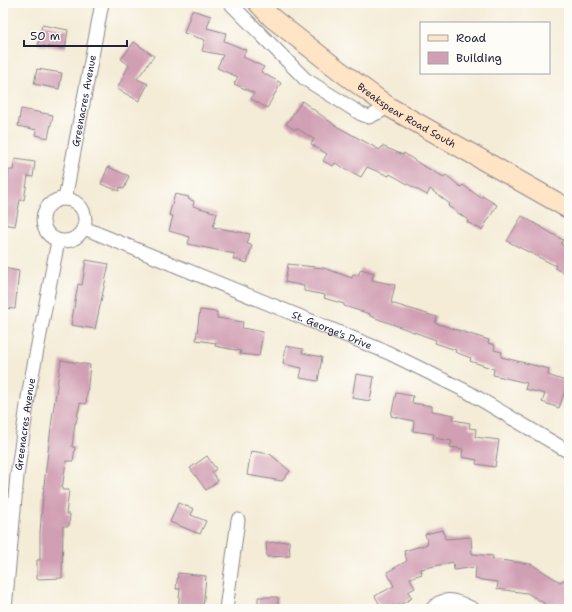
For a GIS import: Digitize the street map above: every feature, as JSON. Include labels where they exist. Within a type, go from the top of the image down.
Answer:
[{"type":"street","name":"Greenacres Avenue","points":[[65,199],[102,3]]},
{"type":"street","points":[[230,3],[305,78],[361,114],[369,117],[389,107]]},
{"type":"street","name":"Breakspear Road South","points":[[258,3],[272,18],[333,66],[389,107],[569,209]]},
{"type":"street","points":[[65,199],[76,203],[80,207],[85,217],[84,228],[76,238],[58,241],[48,234],[43,223],[43,217],[45,211],[53,202],[65,199]]},
{"type":"street","name":"St. George's Drive","points":[[84,228],[389,353],[468,392],[569,452]]},
{"type":"street","name":"Greenacres Avenue","points":[[5,609],[17,476],[28,391],[58,241]]},
{"type":"street","points":[[226,609],[238,520]]},
{"type":"street","points":[[432,609],[438,603],[447,600],[473,609]]},
{"type":"building","points":[[192,10],[211,16],[207,28],[226,33],[224,41],[246,50],[243,57],[264,67],[261,72],[281,83],[267,108],[251,99],[254,93],[234,84],[238,77],[217,68],[223,55],[202,51],[205,40],[184,33]]},
{"type":"building","points":[[42,25],[68,30],[65,49],[38,45]]},
{"type":"building","points":[[134,42],[154,56],[137,79],[148,84],[139,101],[117,89],[129,65],[121,59]]},
{"type":"building","points":[[37,69],[62,73],[59,89],[34,84]]},
{"type":"building","points":[[302,101],[336,126],[380,150],[382,146],[403,155],[404,153],[420,164],[444,177],[446,175],[461,187],[463,185],[481,198],[482,196],[497,205],[482,230],[467,222],[468,220],[448,206],[450,204],[430,189],[427,195],[390,174],[389,176],[367,167],[361,177],[335,163],[333,166],[323,161],[327,154],[311,144],[314,139],[286,124]]},
{"type":"building","points":[[21,109],[53,115],[48,138],[36,135],[37,130],[18,126]]},
{"type":"building","points":[[15,159],[35,162],[33,177],[28,176],[24,200],[20,200],[15,226],[3,224],[3,203],[9,170],[13,170]]},
{"type":"building","points":[[108,167],[129,176],[124,189],[120,187],[119,191],[101,184]]},
{"type":"building","points":[[175,194],[189,197],[188,199],[194,201],[193,206],[217,213],[213,227],[250,234],[247,244],[252,245],[247,263],[233,259],[235,254],[188,244],[190,237],[169,231],[173,216],[169,215]]},
{"type":"building","points":[[522,216],[563,240],[561,244],[569,249],[569,276],[555,268],[556,266],[507,241]]},
{"type":"building","points":[[86,260],[109,264],[95,329],[71,325],[78,284],[82,285]]},
{"type":"building","points":[[288,264],[324,268],[352,278],[353,274],[358,276],[361,269],[374,273],[372,280],[395,285],[391,303],[437,317],[435,323],[489,340],[488,343],[495,345],[494,350],[502,352],[501,357],[549,369],[548,375],[568,382],[559,408],[542,402],[545,394],[525,389],[527,383],[493,375],[494,369],[470,361],[471,358],[455,352],[456,350],[435,343],[436,340],[370,316],[370,314],[344,306],[344,304],[324,298],[325,295],[304,291],[304,286],[285,282]]},
{"type":"building","points":[[3,268],[19,271],[15,309],[3,308]]},
{"type":"building","points":[[200,310],[217,312],[217,318],[243,322],[242,328],[263,332],[259,356],[240,354],[241,351],[215,346],[216,343],[196,340]]},
{"type":"building","points":[[286,346],[303,349],[302,353],[322,357],[318,381],[300,378],[302,368],[283,364]]},
{"type":"building","points":[[61,360],[90,365],[86,404],[80,403],[75,423],[72,447],[75,447],[73,461],[66,461],[62,490],[69,490],[66,514],[70,514],[69,526],[63,526],[62,578],[37,579],[37,560],[40,560],[40,532],[44,485]]},
{"type":"building","points":[[356,374],[374,377],[370,401],[352,398]]},
{"type":"building","points":[[396,393],[413,396],[412,403],[432,406],[432,411],[454,415],[453,420],[470,423],[469,428],[476,429],[475,437],[499,440],[495,467],[476,464],[477,460],[462,457],[463,449],[450,447],[452,441],[433,438],[434,434],[413,431],[414,421],[391,416]]},
{"type":"building","points":[[251,451],[270,454],[290,471],[282,481],[247,475]]},
{"type":"building","points":[[207,456],[216,469],[212,472],[218,481],[206,490],[190,468]]},
{"type":"building","points":[[178,503],[194,509],[191,515],[206,521],[200,534],[170,522]]},
{"type":"building","points":[[443,530],[445,539],[471,537],[472,554],[493,556],[492,559],[531,564],[560,582],[569,578],[569,605],[558,609],[546,609],[544,603],[527,593],[497,589],[498,582],[475,579],[476,567],[454,570],[453,562],[421,569],[422,574],[410,578],[415,588],[408,592],[412,598],[393,609],[382,609],[375,596],[394,586],[387,572],[407,561],[404,551],[428,544],[425,534]]},
{"type":"building","points":[[289,541],[290,556],[267,557],[266,543]]},
{"type":"building","points":[[178,573],[206,576],[203,609],[178,609],[180,589],[176,589]]},
{"type":"building","points":[[258,597],[278,597],[278,609],[258,609]]}]
